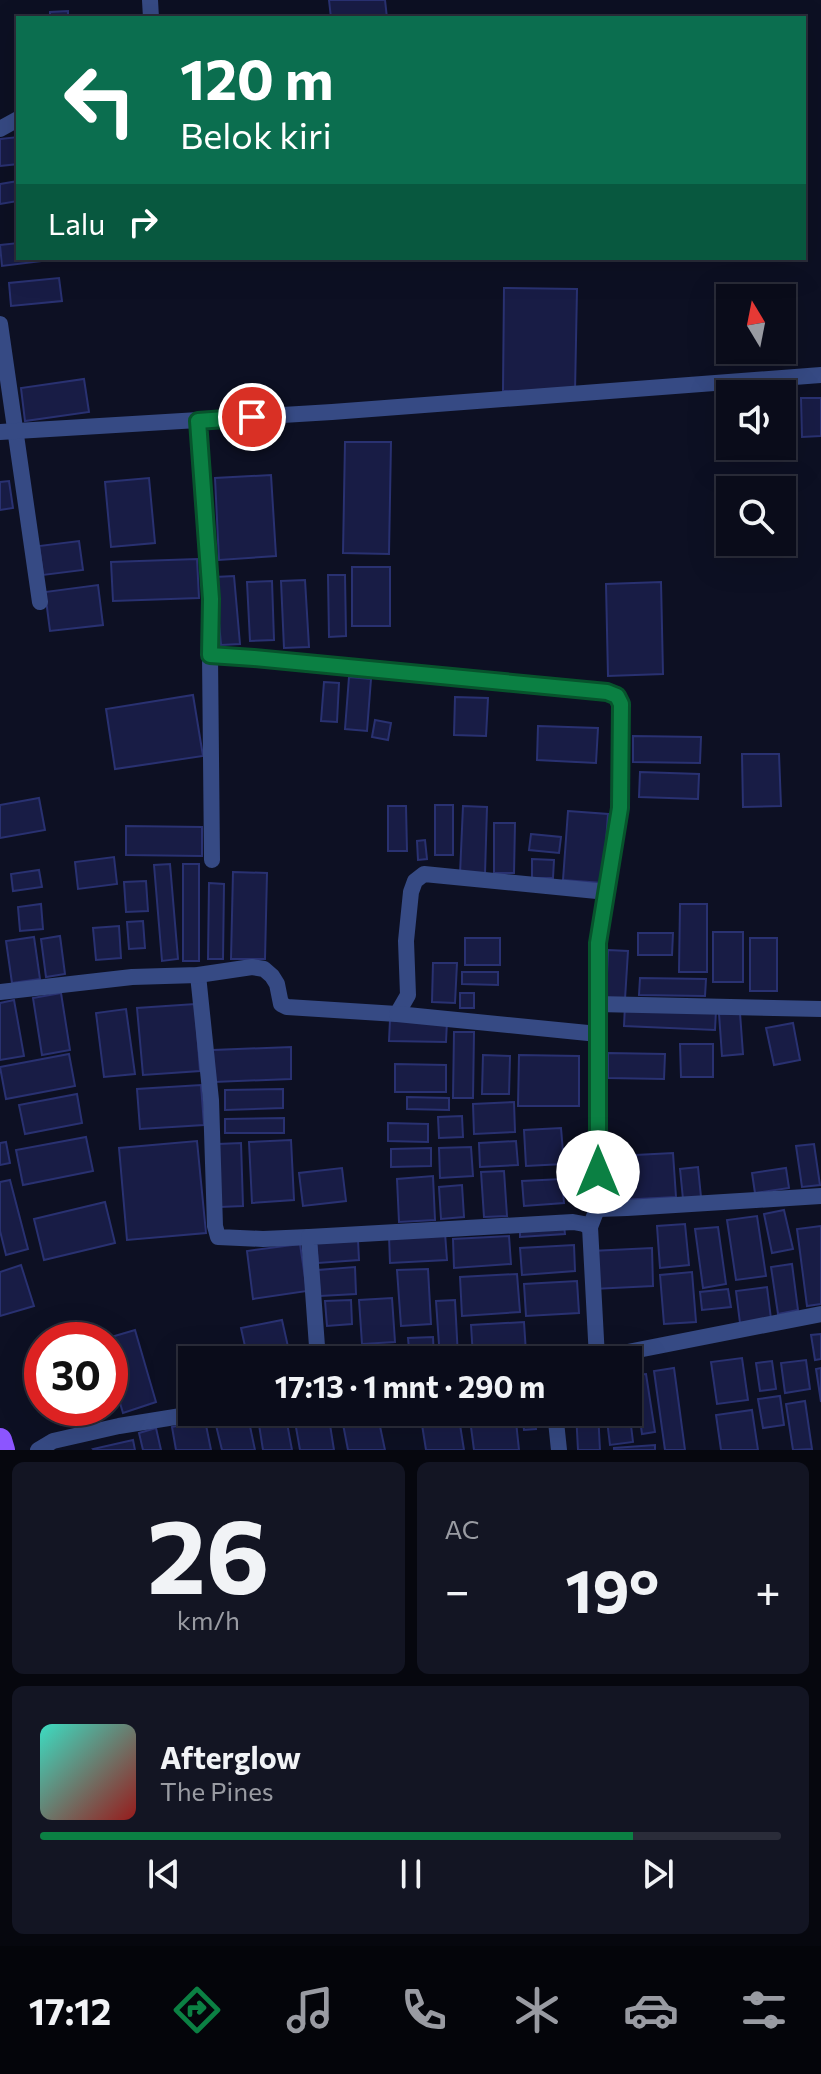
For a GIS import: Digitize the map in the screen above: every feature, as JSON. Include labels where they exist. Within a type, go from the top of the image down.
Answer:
[{"type":"main road","points":[[0,1440],[3,1450]]},
{"type":"street","points":[[0,324],[8,431],[40,602]]},
{"type":"street","points":[[8,431],[198,421],[821,375]]},
{"type":"street","points":[[198,421],[211,599],[212,860]]},
{"type":"street","points":[[210,655],[591,690],[617,696],[621,704],[620,808],[598,943],[597,1209],[590,1227],[592,1346]]},
{"type":"street","points":[[397,1014],[408,995],[406,941],[411,892],[415,881],[424,874],[607,892]]},
{"type":"street","points":[[0,992],[132,977],[198,975],[252,967],[264,969],[277,984],[281,1004],[287,1007],[397,1014],[598,1034]]},
{"type":"street","points":[[198,975],[210,1087],[215,1226],[218,1237],[263,1239],[573,1222],[590,1227]]},
{"type":"street","points":[[597,1004],[821,1009]]},
{"type":"street","points":[[597,1209],[821,1196]]},
{"type":"street","points":[[309,1237],[317,1346]]},
{"type":"street","points":[[642,1349],[821,1314]]},
{"type":"street","points":[[38,1450],[53,1441],[178,1417]]},
{"type":"street","points":[[556,1426],[559,1450]]},
{"type":"building","points":[[329,0],[385,0],[387,16],[331,16]]},
{"type":"building","points":[[68,11],[68,16],[50,16],[50,12]]},
{"type":"building","points":[[16,137],[16,164],[0,166],[0,139]]},
{"type":"building","points":[[16,181],[16,201],[0,204],[0,184]]},
{"type":"building","points":[[16,243],[16,260],[50,260],[2,266],[0,245]]},
{"type":"building","points":[[59,278],[62,301],[11,306],[9,283]]},
{"type":"building","points":[[504,288],[577,289],[575,392],[503,391]]},
{"type":"building","points":[[84,379],[89,412],[25,421],[21,388]]},
{"type":"building","points":[[801,398],[821,398],[821,436],[802,437]]},
{"type":"building","points":[[345,442],[391,442],[389,554],[343,553]]},
{"type":"building","points":[[271,475],[276,556],[219,560],[215,478]]},
{"type":"building","points":[[149,478],[155,543],[111,547],[105,482]]},
{"type":"building","points":[[9,481],[13,508],[0,510],[0,482]]},
{"type":"building","points":[[79,541],[83,570],[43,575],[39,546]]},
{"type":"building","points":[[197,559],[199,598],[113,601],[111,562]]},
{"type":"building","points":[[352,567],[390,567],[390,626],[352,626]]},
{"type":"building","points":[[328,575],[345,575],[346,636],[329,637]]},
{"type":"building","points":[[234,576],[240,644],[221,645],[215,577]]},
{"type":"building","points":[[305,580],[309,647],[284,648],[281,581]]},
{"type":"building","points":[[272,581],[274,640],[250,641],[247,582]]},
{"type":"building","points":[[661,582],[663,674],[608,676],[606,584]]},
{"type":"building","points":[[98,585],[103,625],[50,631],[45,592]]},
{"type":"building","points":[[349,677],[371,679],[367,731],[345,729]]},
{"type":"building","points":[[324,682],[339,683],[337,722],[321,721]]},
{"type":"building","points":[[193,695],[203,756],[115,769],[106,709]]},
{"type":"building","points":[[455,697],[488,698],[486,736],[454,735]]},
{"type":"building","points":[[375,720],[391,723],[388,740],[372,737]]},
{"type":"building","points":[[538,726],[598,728],[596,763],[537,760]]},
{"type":"building","points":[[633,736],[701,737],[700,763],[633,762]]},
{"type":"building","points":[[742,754],[779,754],[781,806],[743,807]]},
{"type":"building","points":[[640,772],[699,774],[698,799],[639,797]]},
{"type":"building","points":[[39,798],[45,830],[0,838],[0,805]]},
{"type":"building","points":[[435,805],[453,805],[453,855],[435,855]]},
{"type":"building","points":[[388,806],[406,806],[407,851],[388,851]]},
{"type":"building","points":[[463,806],[487,807],[485,874],[460,874]]},
{"type":"building","points":[[568,811],[608,814],[603,883],[563,880]]},
{"type":"building","points":[[494,823],[515,823],[514,873],[494,873]]},
{"type":"building","points":[[126,826],[202,827],[202,856],[126,855]]},
{"type":"building","points":[[531,834],[561,837],[559,853],[529,850]]},
{"type":"building","points":[[425,840],[427,859],[418,860],[417,841]]},
{"type":"building","points":[[114,857],[117,884],[78,889],[75,862]]},
{"type":"building","points":[[532,859],[554,860],[553,878],[532,878]]},
{"type":"building","points":[[170,864],[178,959],[162,961],[154,865]]},
{"type":"building","points":[[183,864],[199,864],[199,961],[183,961]]},
{"type":"building","points":[[39,870],[42,887],[13,891],[11,874]]},
{"type":"building","points":[[233,872],[267,873],[265,959],[231,959]]},
{"type":"building","points":[[146,881],[148,911],[126,912],[124,882]]},
{"type":"building","points":[[209,883],[224,884],[223,959],[208,959]]},
{"type":"building","points":[[41,904],[43,929],[20,931],[18,907]]},
{"type":"building","points":[[680,904],[707,904],[707,972],[679,972]]},
{"type":"building","points":[[143,921],[145,948],[129,949],[127,922]]},
{"type":"building","points":[[119,926],[121,958],[96,960],[93,928]]},
{"type":"building","points":[[713,932],[743,932],[743,982],[713,982]]},
{"type":"building","points":[[638,933],[673,933],[672,955],[638,955]]},
{"type":"building","points":[[60,936],[65,974],[46,977],[41,939]]},
{"type":"building","points":[[34,937],[40,979],[12,983],[6,941]]},
{"type":"building","points":[[465,938],[500,938],[500,965],[465,965]]},
{"type":"building","points":[[750,938],[777,938],[777,991],[750,991]]},
{"type":"building","points":[[608,950],[628,951],[625,999],[606,998]]},
{"type":"building","points":[[433,963],[457,963],[455,1003],[432,1002]]},
{"type":"building","points":[[462,972],[498,972],[498,985],[462,984]]},
{"type":"building","points":[[640,978],[706,979],[705,996],[639,995]]},
{"type":"building","points":[[61,993],[70,1050],[42,1055],[33,998]]},
{"type":"building","points":[[460,993],[474,993],[474,1008],[460,1008]]},
{"type":"building","points":[[14,1000],[24,1056],[0,1060],[0,1003]]},
{"type":"building","points":[[195,1004],[200,1071],[143,1075],[137,1008]]},
{"type":"building","points":[[625,1005],[716,1010],[715,1030],[624,1026]]},
{"type":"building","points":[[126,1009],[135,1074],[104,1077],[96,1013]]},
{"type":"building","points":[[740,1013],[743,1054],[722,1056],[719,1014]]},
{"type":"building","points":[[390,1020],[447,1021],[446,1042],[389,1041]]},
{"type":"building","points":[[793,1023],[800,1060],[774,1065],[766,1028]]},
{"type":"building","points":[[454,1032],[474,1032],[473,1098],[453,1098]]},
{"type":"building","points":[[680,1044],[713,1044],[713,1077],[681,1077]]},
{"type":"building","points":[[291,1047],[291,1079],[214,1082],[213,1050]]},
{"type":"building","points":[[608,1053],[665,1054],[664,1079],[608,1078]]},
{"type":"building","points":[[69,1054],[75,1086],[6,1099],[0,1067]]},
{"type":"building","points":[[483,1055],[510,1056],[509,1094],[482,1094]]},
{"type":"building","points":[[519,1055],[579,1056],[579,1106],[518,1106]]},
{"type":"building","points":[[395,1064],[446,1065],[446,1092],[395,1092]]},
{"type":"building","points":[[201,1085],[204,1125],[140,1129],[137,1089]]},
{"type":"building","points":[[283,1089],[283,1108],[225,1110],[225,1090]]},
{"type":"building","points":[[77,1094],[82,1123],[25,1134],[19,1105]]},
{"type":"building","points":[[407,1097],[449,1098],[449,1110],[407,1109]]},
{"type":"building","points":[[514,1102],[515,1132],[474,1134],[473,1104]]},
{"type":"building","points":[[462,1116],[463,1137],[439,1138],[438,1117]]},
{"type":"building","points":[[284,1118],[284,1133],[225,1133],[225,1119]]},
{"type":"building","points":[[388,1123],[428,1124],[428,1142],[388,1141]]},
{"type":"building","points":[[561,1128],[564,1164],[526,1166],[524,1130]]},
{"type":"building","points":[[86,1137],[93,1171],[23,1185],[16,1150]]},
{"type":"building","points":[[291,1140],[294,1200],[252,1203],[249,1142]]},
{"type":"building","points":[[197,1141],[206,1233],[127,1240],[119,1148]]},
{"type":"building","points":[[516,1141],[518,1165],[480,1167],[479,1143]]},
{"type":"building","points":[[6,1142],[10,1163],[0,1165],[0,1143]]},
{"type":"building","points":[[241,1143],[243,1206],[220,1207],[218,1144]]},
{"type":"building","points":[[814,1144],[820,1185],[802,1187],[796,1146]]},
{"type":"building","points":[[471,1147],[473,1176],[440,1178],[439,1148]]},
{"type":"building","points":[[431,1148],[431,1166],[391,1167],[391,1149]]},
{"type":"building","points":[[673,1153],[676,1197],[619,1200],[616,1156]]},
{"type":"building","points":[[698,1167],[701,1197],[683,1199],[680,1169]]},
{"type":"building","points":[[342,1168],[346,1201],[303,1206],[299,1173]]},
{"type":"building","points":[[786,1168],[789,1188],[755,1193],[752,1173]]},
{"type":"building","points":[[504,1171],[507,1216],[484,1217],[481,1172]]},
{"type":"building","points":[[433,1176],[435,1220],[399,1222],[397,1179]]},
{"type":"building","points":[[562,1179],[564,1203],[524,1206],[522,1181]]},
{"type":"building","points":[[10,1180],[28,1249],[6,1255],[0,1231],[0,1182]]},
{"type":"building","points":[[462,1185],[464,1217],[441,1219],[439,1187]]},
{"type":"building","points":[[105,1202],[115,1243],[44,1260],[34,1219]]},
{"type":"building","points":[[784,1210],[793,1249],[772,1253],[764,1214]]},
{"type":"building","points":[[757,1216],[766,1276],[736,1280],[727,1220]]},
{"type":"building","points":[[685,1224],[689,1265],[660,1268],[657,1226]]},
{"type":"building","points":[[564,1226],[565,1234],[520,1237],[520,1229]]},
{"type":"building","points":[[821,1226],[821,1304],[807,1306],[797,1229]]},
{"type":"building","points":[[718,1227],[726,1284],[703,1288],[695,1229]]},
{"type":"building","points":[[445,1233],[447,1260],[390,1263],[389,1236]]},
{"type":"building","points":[[509,1236],[511,1264],[454,1268],[453,1239]]},
{"type":"building","points":[[358,1240],[359,1260],[318,1263],[316,1243]]},
{"type":"building","points":[[300,1244],[307,1291],[253,1299],[247,1251]]},
{"type":"building","points":[[574,1245],[575,1271],[522,1275],[520,1248]]},
{"type":"building","points":[[652,1248],[653,1286],[593,1289],[591,1251]]},
{"type":"building","points":[[792,1264],[798,1310],[778,1314],[771,1267]]},
{"type":"building","points":[[21,1265],[34,1306],[0,1316],[0,1272]]},
{"type":"building","points":[[355,1267],[356,1294],[320,1296],[318,1270]]},
{"type":"building","points":[[428,1269],[431,1324],[401,1326],[397,1270]]},
{"type":"building","points":[[692,1272],[696,1322],[664,1324],[660,1275]]},
{"type":"building","points":[[517,1274],[520,1312],[462,1316],[460,1277]]},
{"type":"building","points":[[577,1281],[579,1313],[526,1316],[524,1284]]},
{"type":"building","points":[[767,1287],[771,1319],[740,1323],[736,1291]]},
{"type":"building","points":[[728,1289],[731,1307],[702,1310],[700,1292]]},
{"type":"building","points":[[392,1298],[395,1342],[362,1344],[359,1300]]},
{"type":"building","points":[[351,1300],[352,1324],[327,1326],[325,1301]]},
{"type":"building","points":[[455,1300],[457,1346],[439,1346],[436,1301]]},
{"type":"building","points":[[282,1320],[288,1346],[245,1346],[241,1328]]},
{"type":"building","points":[[524,1322],[526,1346],[472,1346],[471,1325]]},
{"type":"building","points":[[135,1330],[156,1402],[128,1411],[128,1332]]},
{"type":"building","points":[[821,1334],[821,1359],[815,1360],[811,1335]]},
{"type":"building","points":[[433,1337],[433,1346],[409,1346],[408,1338]]},
{"type":"building","points":[[742,1358],[748,1400],[717,1404],[711,1362]]},
{"type":"building","points":[[806,1360],[810,1389],[785,1393],[781,1363]]},
{"type":"building","points":[[772,1361],[776,1389],[760,1391],[756,1363]]},
{"type":"building","points":[[674,1368],[685,1450],[665,1450],[654,1371]]},
{"type":"building","points":[[821,1368],[821,1402],[816,1369]]},
{"type":"building","points":[[642,1374],[646,1374],[655,1432],[642,1434],[641,1426]]},
{"type":"building","points":[[780,1396],[784,1425],[763,1428],[758,1399]]},
{"type":"building","points":[[805,1401],[812,1449],[793,1450],[786,1404]]},
{"type":"building","points":[[752,1410],[758,1450],[721,1450],[716,1415]]},
{"type":"building","points":[[206,1426],[211,1450],[176,1450],[172,1427]]},
{"type":"building","points":[[216,1426],[250,1426],[255,1450],[222,1450]]},
{"type":"building","points":[[259,1426],[288,1426],[292,1450],[263,1450]]},
{"type":"building","points":[[296,1426],[330,1426],[334,1450],[300,1450]]},
{"type":"building","points":[[343,1426],[380,1426],[385,1450],[348,1450]]},
{"type":"building","points":[[422,1426],[460,1426],[464,1450],[426,1450]]},
{"type":"building","points":[[471,1426],[516,1426],[519,1450],[474,1450]]},
{"type":"building","points":[[524,1426],[536,1426],[536,1429],[524,1430]]},
{"type":"building","points":[[577,1426],[599,1426],[600,1450],[578,1450]]},
{"type":"building","points":[[608,1426],[631,1426],[633,1442],[610,1445]]},
{"type":"building","points":[[156,1428],[161,1450],[143,1450],[139,1433]]},
{"type":"building","points":[[133,1440],[135,1450],[93,1449]]},
{"type":"building","points":[[655,1445],[655,1450],[614,1450],[614,1448]]},
{"type":"route","points":[[252,417],[198,421],[211,599],[210,655],[607,692],[617,696],[621,704],[620,808],[598,943],[598,1172]]}]
